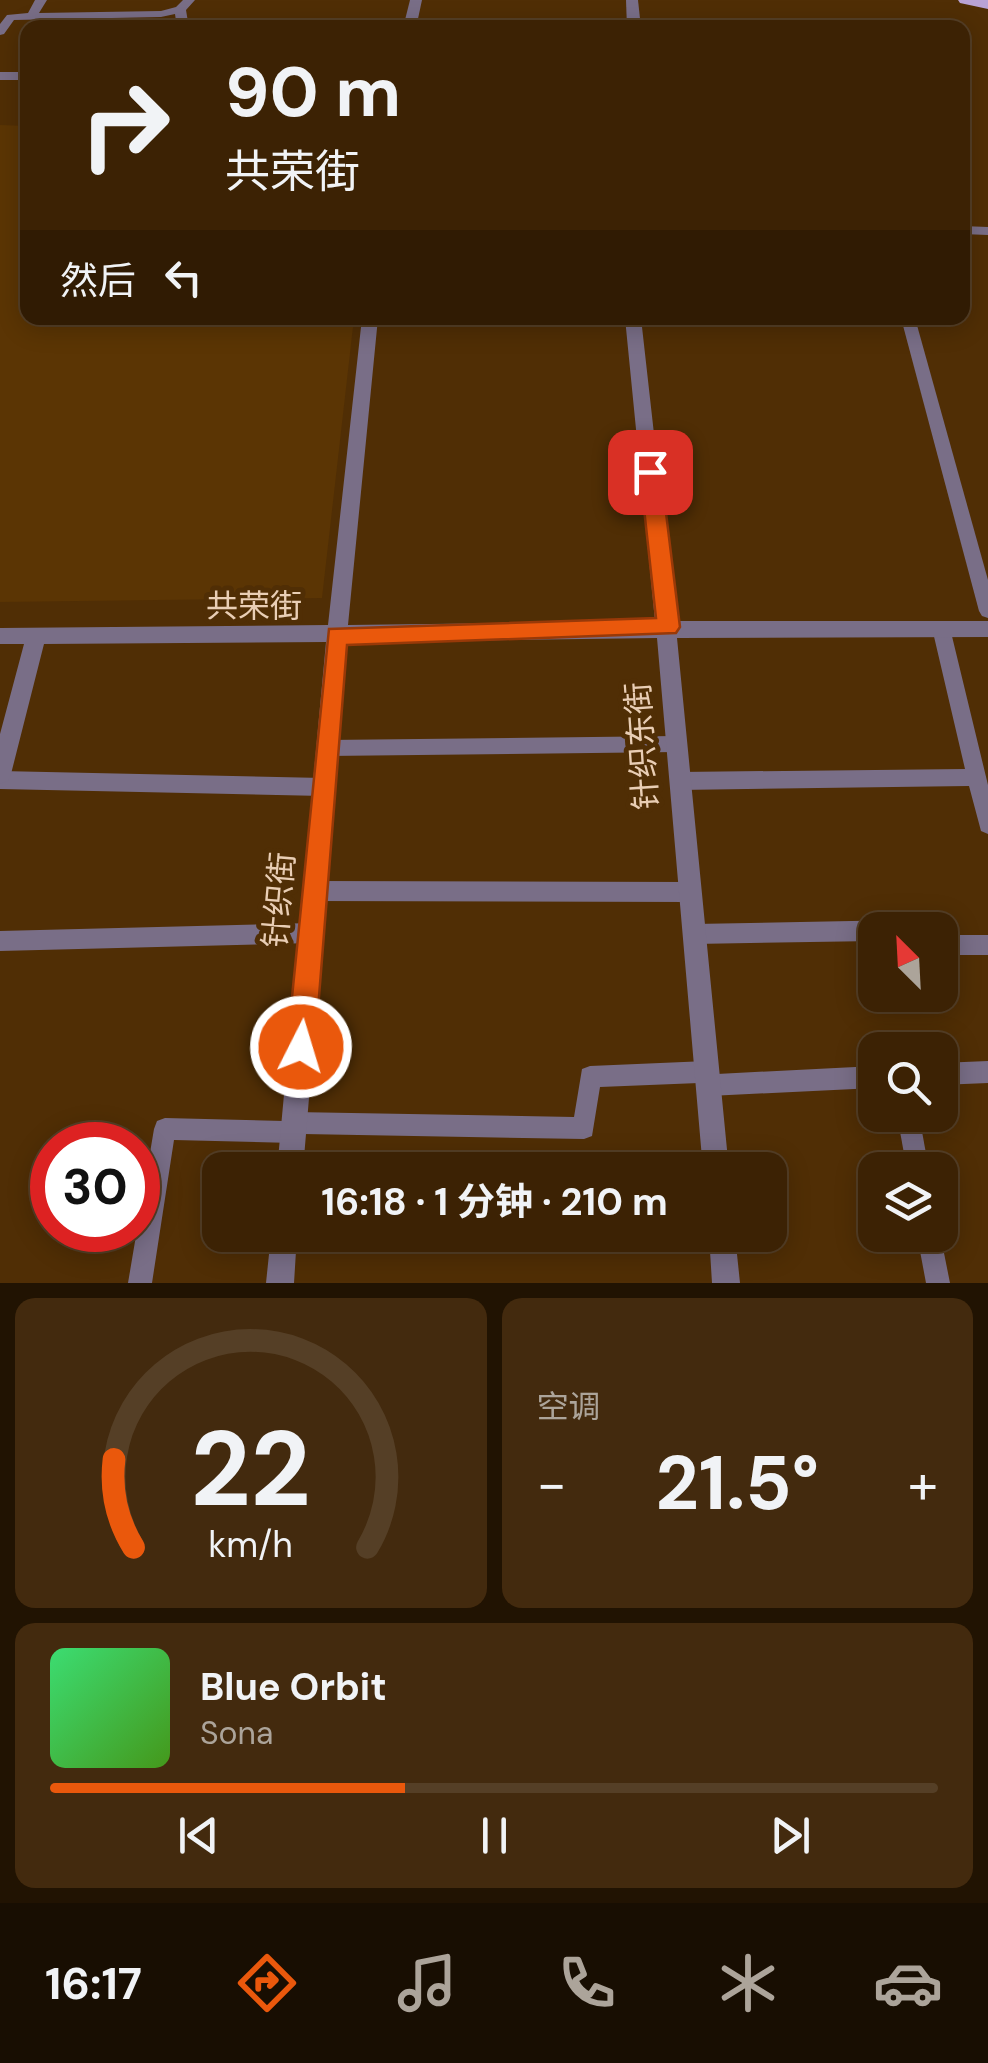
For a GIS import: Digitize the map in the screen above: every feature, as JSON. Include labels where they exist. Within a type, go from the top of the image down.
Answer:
[{"type":"main road","points":[[966,0],[988,4]]},
{"type":"street","name":"针织街","points":[[292,1152],[337,636],[369,325]]},
{"type":"street","name":"针织东街","points":[[633,325],[668,627],[714,1152]]},
{"type":"street","name":"共荣街","points":[[0,636],[337,636],[668,627],[988,629]]},
{"type":"street","points":[[0,777],[36,636]]},
{"type":"street","points":[[280,1283],[283,1252]]},
{"type":"street","points":[[723,1252],[726,1283]]},
{"type":"lane","points":[[31,17],[42,0]]},
{"type":"lane","points":[[0,32],[11,18],[161,14],[184,5]]},
{"type":"lane","points":[[910,325],[988,611]]},
{"type":"lane","points":[[942,628],[988,826]]},
{"type":"lane","points":[[327,748],[676,744]]},
{"type":"lane","points":[[0,777],[324,787]]},
{"type":"lane","points":[[679,780],[976,777]]},
{"type":"lane","points":[[314,892],[690,892]]},
{"type":"lane","points":[[694,934],[858,931]]},
{"type":"lane","points":[[0,941],[311,934]]},
{"type":"lane","points":[[958,945],[988,946]]},
{"type":"lane","points":[[958,1073],[988,1072]]},
{"type":"lane","points":[[140,1283],[165,1129],[584,1128],[590,1077],[858,1077]]},
{"type":"lane","points":[[933,1252],[938,1283]]},
{"type":"shaded area","points":[[0,125],[20,126],[20,325],[353,325],[322,598],[0,602]]},
{"type":"route","points":[[301,1047],[337,636],[668,627],[650,472]]}]
